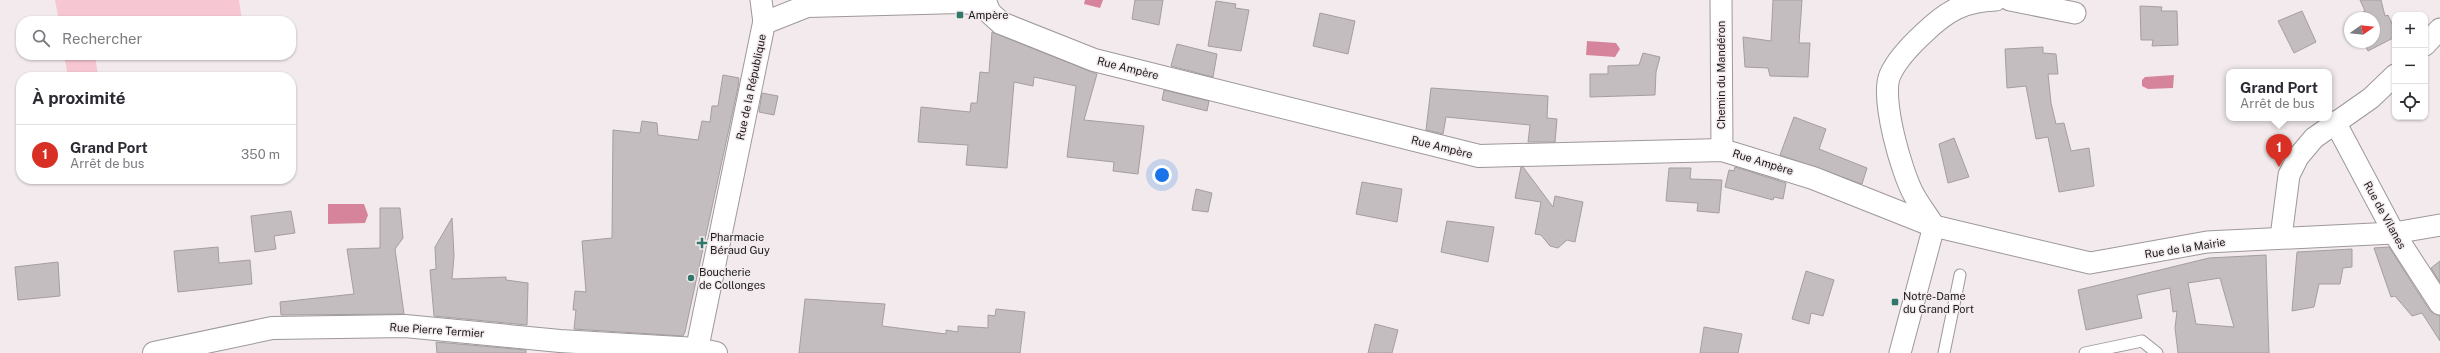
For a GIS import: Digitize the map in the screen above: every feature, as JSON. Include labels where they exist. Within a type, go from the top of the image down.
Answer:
[{"type":"street","points":[[761,0],[764,23]]},
{"type":"street","name":"Chemin du Mandéron","points":[[1721,0],[1722,150]]},
{"type":"street","points":[[1900,353],[1911,305],[1934,226],[1913,194],[1887,114],[1889,76],[1910,46],[1942,16],[1975,1],[1996,0]]},
{"type":"street","points":[[2010,0],[2075,13]]},
{"type":"street","name":"Rue de la République","points":[[703,352],[764,23],[807,6],[987,2]]},
{"type":"street","name":"Rue Ampère","points":[[987,2],[990,13],[1001,23],[1094,60],[1479,156],[1722,150],[1813,178],[1934,226]]},
{"type":"street","points":[[2428,41],[2440,29]]},
{"type":"street","points":[[2281,237],[2289,175],[2298,157],[2314,138],[2371,98],[2392,78]]},
{"type":"street","name":"Rue de Vilanes","points":[[2335,122],[2394,233],[2440,304]]},
{"type":"street","name":"Rue de la Mairie","points":[[1934,226],[2090,263],[2207,242],[2281,237],[2394,233],[2421,230],[2440,225]]},
{"type":"street","name":"Rue Pierre Termier","points":[[154,353],[272,328],[405,326],[559,347],[703,352]]},
{"type":"lane","points":[[1944,353],[1960,275]]},
{"type":"lane","points":[[2085,353],[2142,341],[2157,353]]},
{"type":"shaded area","points":[[55,0],[239,0],[241,16],[58,16]]},
{"type":"shaded area","points":[[1085,0],[1103,0],[1100,8],[1084,4]]},
{"type":"shaded area","points":[[1587,41],[1616,43],[1620,49],[1615,57],[1586,55]]},
{"type":"shaded area","points":[[65,60],[96,60],[97,72],[67,72]]},
{"type":"shaded area","points":[[2174,75],[2173,88],[2148,89],[2142,86],[2142,80],[2145,77]]},
{"type":"shaded area","points":[[328,204],[364,204],[368,215],[365,223],[328,224]]},
{"type":"building","points":[[1135,0],[1163,0],[1159,25],[1132,19]]},
{"type":"building","points":[[1773,0],[1802,0],[1799,43],[1810,43],[1808,77],[1770,76],[1768,68],[1745,67],[1743,37],[1771,41]]},
{"type":"building","points":[[2360,0],[2381,0],[2385,16],[2388,15],[2392,24],[2392,39],[2380,45],[2380,12],[2363,12],[2365,11]]},
{"type":"building","points":[[1216,1],[1236,4],[1235,8],[1249,10],[1241,51],[1208,46]]},
{"type":"building","points":[[2140,6],[2162,7],[2161,11],[2177,11],[2178,45],[2152,46],[2153,40],[2141,40]]},
{"type":"building","points":[[2302,11],[2316,42],[2294,53],[2278,21]]},
{"type":"building","points":[[1320,13],[1355,21],[1348,54],[1313,46]]},
{"type":"building","points":[[992,32],[1097,74],[1084,120],[1144,126],[1138,174],[1113,171],[1114,162],[1067,157],[1076,86],[1034,77],[1033,86],[1014,82],[1007,168],[966,165],[968,145],[918,142],[921,107],[970,112],[971,103],[977,103],[980,72],[989,73]]},
{"type":"building","points":[[1177,44],[1217,54],[1213,77],[1171,66]]},
{"type":"building","points":[[2043,47],[2043,53],[2056,54],[2058,74],[2048,74],[2051,103],[2056,124],[2064,123],[2071,151],[2089,148],[2094,186],[2059,192],[2048,137],[2036,139],[2026,86],[2007,88],[2005,49]]},
{"type":"building","points":[[2366,48],[2374,48],[2368,51]]},
{"type":"building","points":[[1643,53],[1660,57],[1656,72],[1655,95],[1590,97],[1590,74],[1608,74],[1608,66],[1639,65]]},
{"type":"building","points":[[723,75],[739,78],[738,87],[683,336],[574,329],[576,310],[573,310],[575,291],[586,292],[582,241],[612,238],[613,130],[640,133],[642,121],[657,123],[658,135],[698,140],[702,121],[710,122],[712,106],[718,106]]},
{"type":"building","points":[[1431,88],[1548,96],[1547,118],[1557,119],[1555,142],[1528,142],[1530,125],[1446,117],[1443,134],[1426,130]]},
{"type":"building","points":[[1164,90],[1209,101],[1207,111],[1162,100]]},
{"type":"building","points":[[762,93],[778,96],[774,115],[759,112]]},
{"type":"building","points":[[1794,117],[1826,129],[1819,149],[1867,168],[1862,184],[1780,155]]},
{"type":"building","points":[[1954,138],[1969,177],[1948,183],[1939,144]]},
{"type":"building","points":[[1521,167],[1523,167],[1553,207],[1555,196],[1583,202],[1575,242],[1567,240],[1558,248],[1550,246],[1541,235],[1535,234],[1541,202],[1515,198]]},
{"type":"building","points":[[1735,167],[1786,183],[1783,199],[1774,197],[1773,200],[1725,187],[1729,170],[1734,171]]},
{"type":"building","points":[[1669,168],[1691,168],[1690,179],[1722,180],[1719,213],[1697,211],[1698,203],[1666,201]]},
{"type":"building","points":[[1362,182],[1402,189],[1397,222],[1356,214]]},
{"type":"building","points":[[1196,189],[1212,193],[1208,212],[1192,210]]},
{"type":"building","points":[[380,208],[400,208],[403,238],[395,249],[404,314],[281,315],[280,302],[354,294],[347,249],[380,248]]},
{"type":"building","points":[[291,211],[295,233],[274,236],[276,249],[255,252],[251,216]]},
{"type":"building","points":[[452,218],[454,256],[452,279],[506,277],[506,280],[528,283],[527,325],[434,316],[430,270],[436,269],[435,247]]},
{"type":"building","points":[[1447,221],[1494,227],[1488,262],[1441,252]]},
{"type":"building","points":[[218,247],[219,263],[250,260],[252,284],[178,292],[174,251]]},
{"type":"building","points":[[2389,247],[2430,311],[2440,316],[2440,341],[2422,313],[2412,316],[2395,296],[2391,297],[2374,248]]},
{"type":"building","points":[[2352,249],[2352,267],[2343,268],[2340,284],[2319,284],[2314,307],[2292,311],[2297,252]]},
{"type":"building","points":[[2266,255],[2269,353],[2178,353],[2175,328],[2177,311],[2173,312],[2170,288],[2137,295],[2142,318],[2086,330],[2078,290],[2209,258]],"holes":[[[2220,278],[2234,327],[2196,324],[2188,283]]]},
{"type":"building","points":[[2440,261],[2440,282],[2431,268]]},
{"type":"building","points":[[58,262],[60,296],[18,300],[15,267]]},
{"type":"building","points":[[1806,271],[1834,280],[1823,316],[1811,313],[1809,324],[1792,319]]},
{"type":"building","points":[[805,299],[885,304],[882,326],[946,334],[946,330],[958,332],[958,326],[988,328],[988,315],[995,316],[996,309],[1025,312],[1020,353],[799,353]]},
{"type":"building","points":[[1375,324],[1398,330],[1392,353],[1368,353]]},
{"type":"building","points":[[1704,327],[1742,334],[1738,353],[1700,353]]},
{"type":"building","points":[[436,342],[526,350],[526,353],[437,353]]},
{"type":"place","name":"Ampère","points":[[960,15]]},
{"type":"place","name":"Grand Port","points":[[2279,167]]},
{"type":"place","name":"Pharmacie Béraud Guy","points":[[702,243]]},
{"type":"place","name":"Boucherie de Collonges","points":[[691,278]]},
{"type":"place","name":"Notre-Dame du Grand Port","points":[[1895,302]]}]
